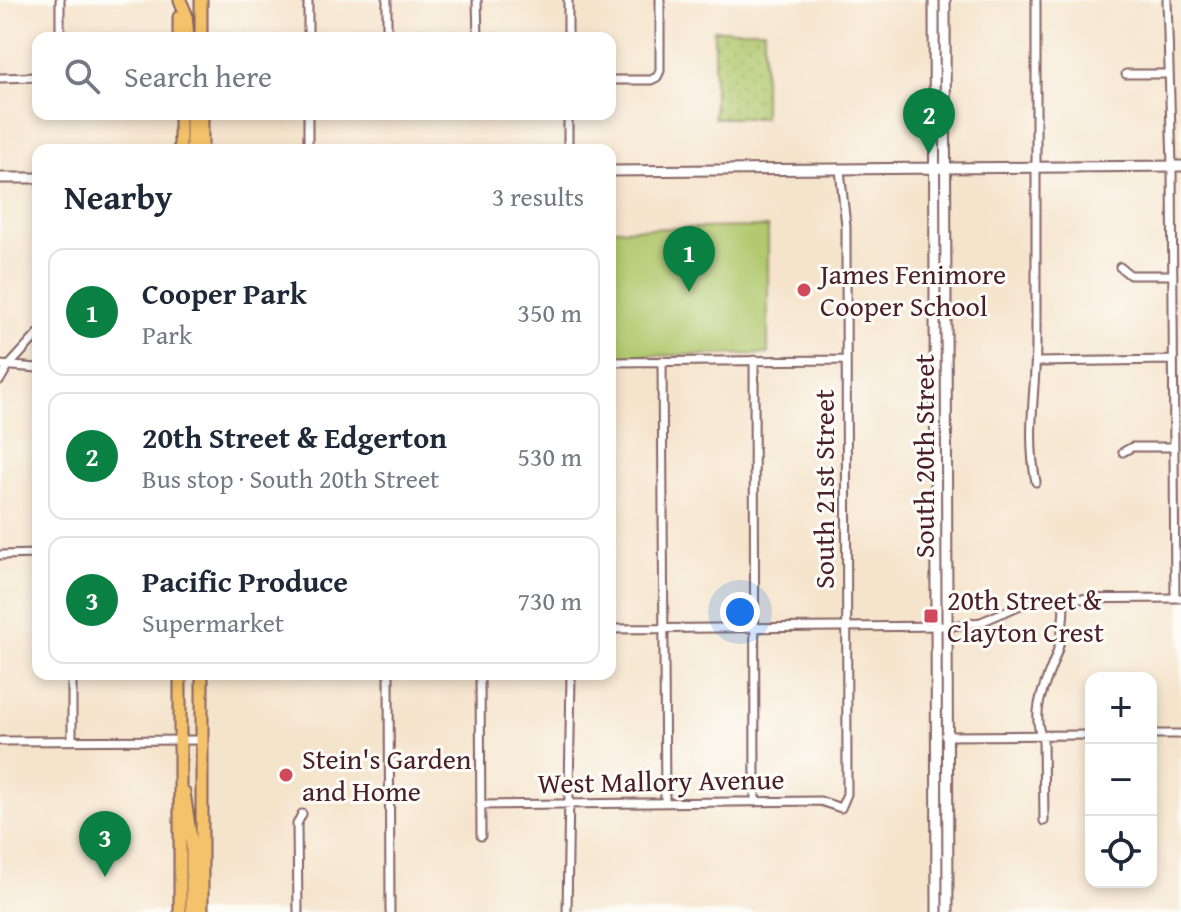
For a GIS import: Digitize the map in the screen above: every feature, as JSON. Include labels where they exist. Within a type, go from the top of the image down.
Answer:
[{"type":"main road","points":[[179,0],[179,32]]},
{"type":"main road","points":[[179,0],[186,14],[188,32]]},
{"type":"main road","points":[[201,0],[201,32]]},
{"type":"main road","points":[[180,120],[180,144]]},
{"type":"main road","points":[[192,120],[192,144]]},
{"type":"main road","points":[[202,120],[202,144]]},
{"type":"main road","points":[[180,680],[180,912]]},
{"type":"main road","points":[[202,680],[202,912]]},
{"type":"main road","points":[[180,780],[187,802],[192,846],[192,912]]},
{"type":"street","points":[[60,0],[60,32]]},
{"type":"street","points":[[308,0],[308,32]]},
{"type":"street","points":[[387,0],[387,32]]},
{"type":"street","points":[[477,0],[478,32]]},
{"type":"street","points":[[568,0],[568,32]]},
{"type":"street","points":[[616,80],[651,80],[657,77],[660,71],[660,0]]},
{"type":"street","name":"South 20th Street","points":[[934,0],[940,168],[942,626],[937,912]]},
{"type":"street","name":"South 20th Street","points":[[940,168],[945,0]]},
{"type":"street","points":[[1036,0],[1036,362],[1030,428],[1036,482]]},
{"type":"street","points":[[616,629],[942,626],[981,622],[1035,601],[1178,598],[1173,447],[1176,166],[1168,74],[1167,0]]},
{"type":"street","points":[[1126,74],[1168,74]]},
{"type":"street","points":[[0,78],[32,77]]},
{"type":"street","points":[[308,120],[308,144]]},
{"type":"street","points":[[568,120],[568,144]]},
{"type":"street","points":[[616,171],[1176,166]]},
{"type":"street","name":"South 21st Street","points":[[840,170],[846,226],[847,626],[847,794],[841,808]]},
{"type":"street","points":[[0,178],[32,178]]},
{"type":"street","points":[[1120,267],[1130,275],[1173,275]]},
{"type":"street","points":[[0,380],[4,366],[32,340]]},
{"type":"street","points":[[754,360],[755,802]]},
{"type":"street","points":[[616,362],[846,360]]},
{"type":"street","points":[[1036,362],[1173,360]]},
{"type":"street","points":[[662,361],[665,803]]},
{"type":"street","points":[[4,366],[32,368]]},
{"type":"street","points":[[1123,452],[1132,447],[1173,447]]},
{"type":"street","points":[[0,555],[32,554]]},
{"type":"street","points":[[1044,821],[1043,740],[1038,729],[1040,701],[1061,637],[1064,599]]},
{"type":"street","points":[[72,680],[72,739]]},
{"type":"street","points":[[389,680],[390,912]]},
{"type":"street","points":[[480,680],[481,836]]},
{"type":"street","points":[[567,912],[571,680]]},
{"type":"street","points":[[1157,734],[1181,734]]},
{"type":"street","points":[[942,736],[1085,735]]},
{"type":"street","name":"South 20th Street","points":[[942,736],[948,912]]},
{"type":"street","points":[[0,741],[202,740]]},
{"type":"street","name":"West Mallory Avenue","points":[[480,805],[820,801],[841,808]]},
{"type":"street","points":[[298,912],[297,824],[302,814]]},
{"type":"green space","points":[[714,30],[764,30],[764,118],[714,118]]},
{"type":"green space","points":[[768,227],[768,354],[616,356],[616,229]]},
{"type":"place","name":"20th Street & Edgerton","points":[[929,154]]},
{"type":"place","name":"James Fenimore Cooper School","points":[[804,290]]},
{"type":"place","name":"Cooper Park","points":[[689,292]]},
{"type":"place","name":"20th Street & Clayton Crest","points":[[931,616]]},
{"type":"place","name":"Stein's Garden and Home","points":[[286,775]]},
{"type":"place","name":"Pacific Produce","points":[[105,877]]}]
